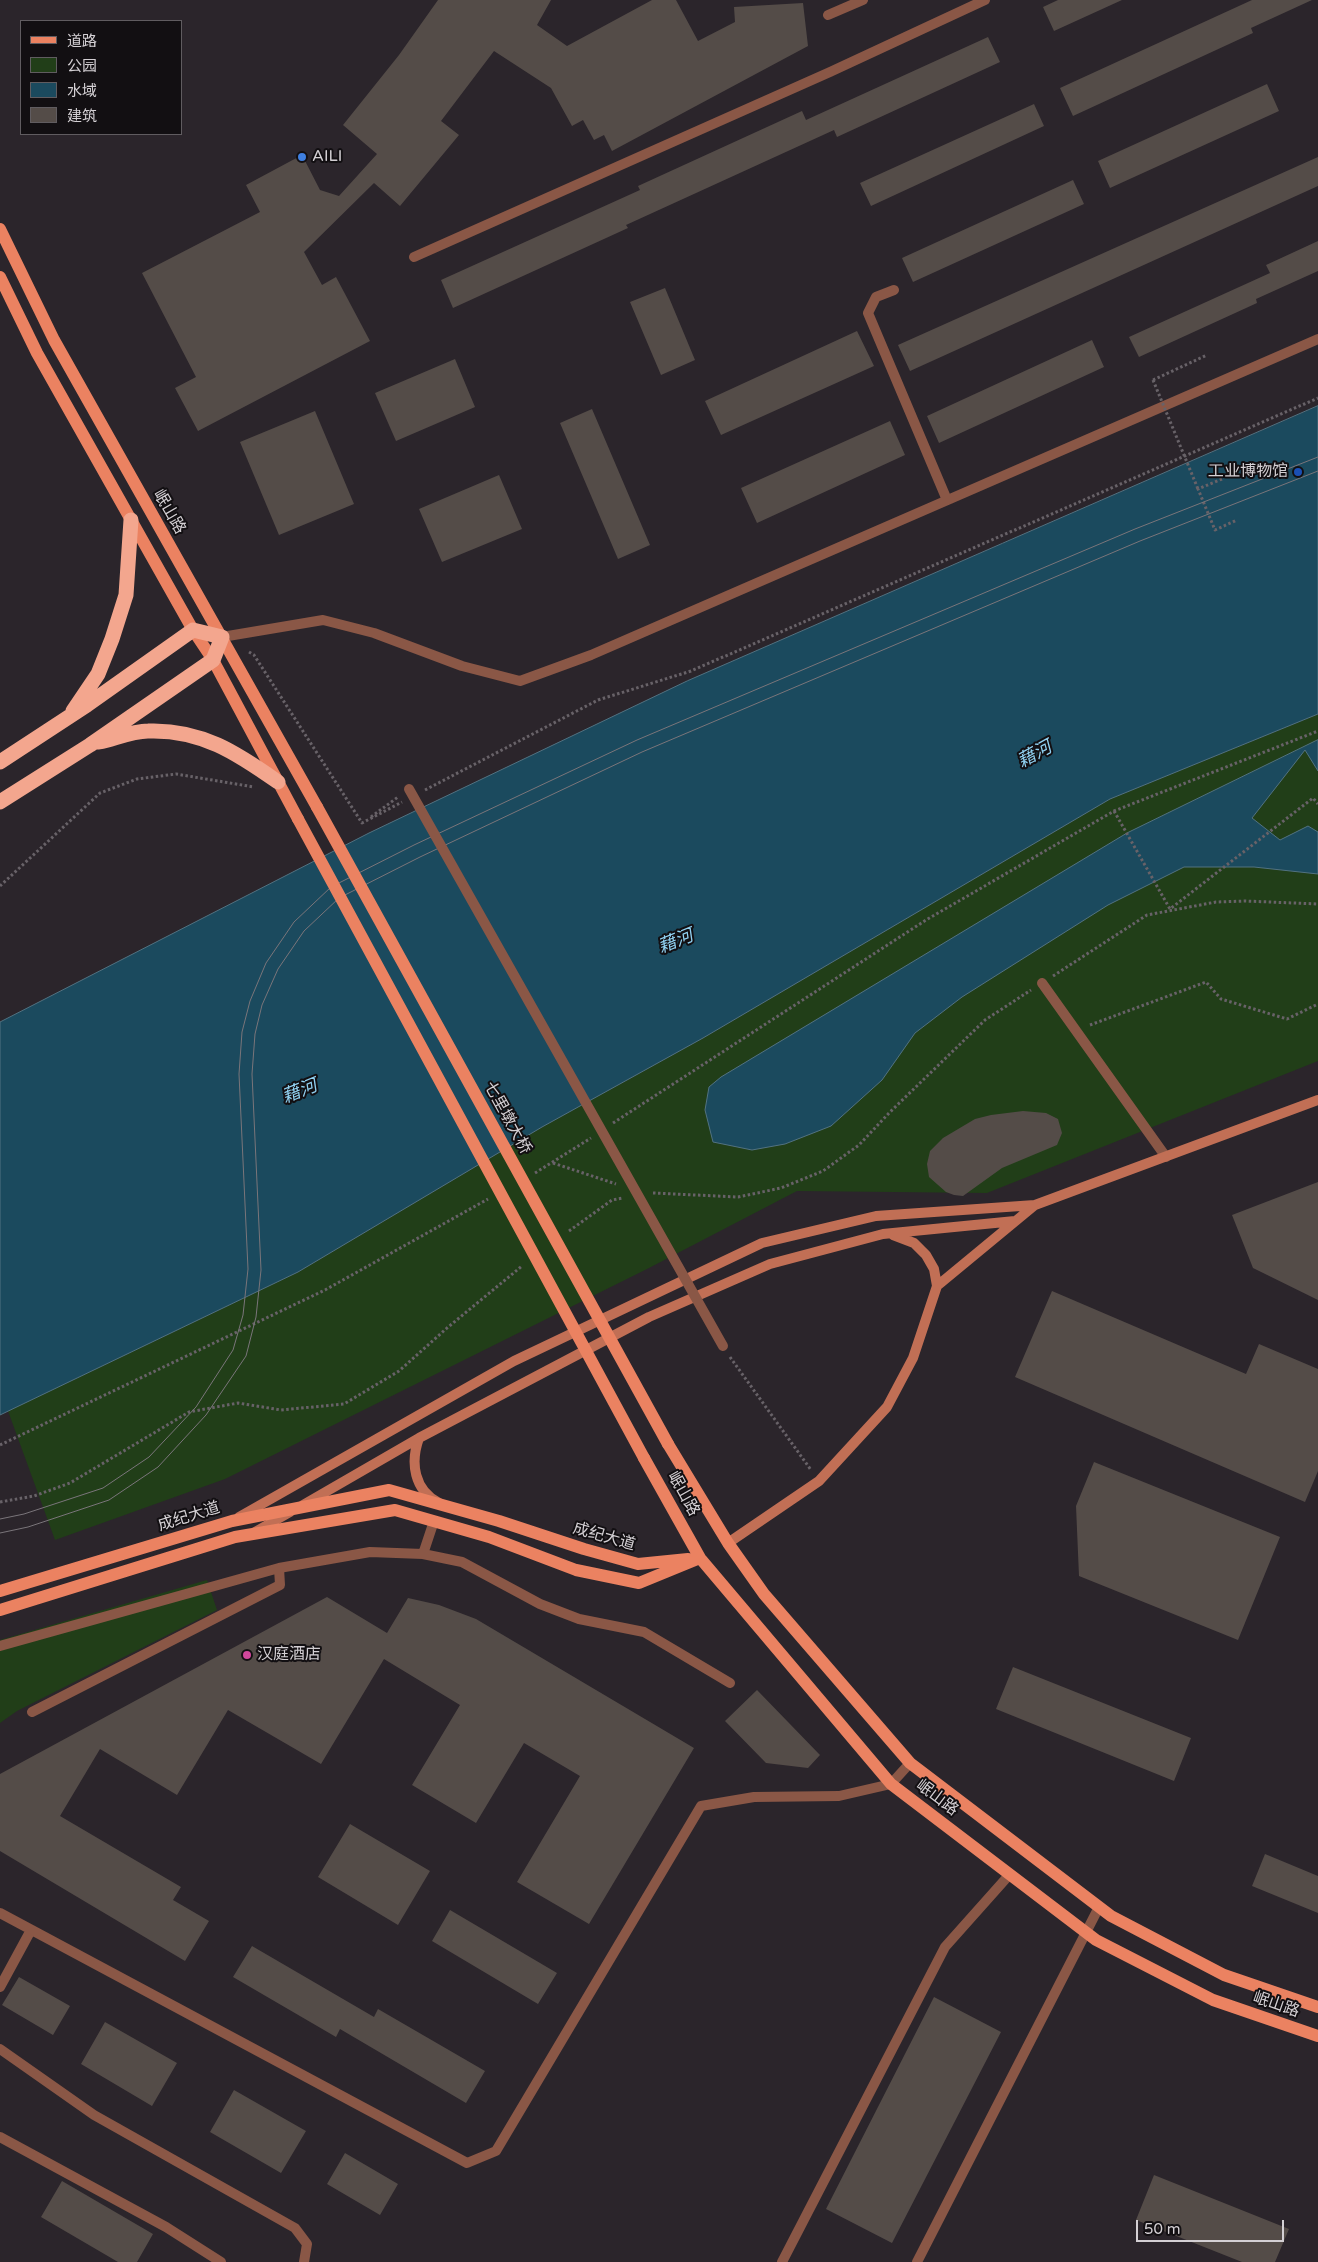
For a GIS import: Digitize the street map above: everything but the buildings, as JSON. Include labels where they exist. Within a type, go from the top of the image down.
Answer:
[{"type":"highway","points":[[70,716],[98,674],[112,639],[126,595],[131,520]]},
{"type":"highway","points":[[0,762],[70,716],[193,630],[222,637],[213,660],[90,745],[0,802]]},
{"type":"highway","points":[[90,745],[147,730],[190,734],[236,752],[281,788]]},
{"type":"main road","name":"岷山路","points":[[0,229],[54,340],[317,807]]},
{"type":"main road","points":[[0,277],[37,353],[193,630],[213,660],[281,788]]},
{"type":"main road","name":"岷山路","points":[[281,788],[700,1558],[891,1784],[1096,1940],[1213,2000],[1318,2036]]},
{"type":"main road","name":"七里墩大桥","points":[[317,807],[668,1444]]},
{"type":"main road","points":[[232,1521],[514,1361],[762,1243],[876,1216],[1035,1204],[1318,1100]]},
{"type":"main road","points":[[937,1286],[1035,1204]]},
{"type":"main road","points":[[252,1534],[419,1438],[658,1313],[770,1264],[883,1234],[1016,1221]]},
{"type":"main road","points":[[728,1543],[819,1481],[887,1408],[913,1358],[937,1286],[934,1269],[926,1255],[914,1243],[899,1236],[883,1234]]},
{"type":"main road","points":[[419,1438],[414,1451],[414,1466],[417,1479],[424,1491],[434,1500],[447,1507]]},
{"type":"main road","name":"岷山路","points":[[668,1444],[728,1543],[764,1594],[910,1763],[1111,1916],[1224,1974],[1318,2007]]},
{"type":"main road","name":"成纪大道","points":[[0,1590],[232,1521],[389,1490],[499,1521],[584,1549],[638,1564],[700,1558]]},
{"type":"main road","name":"成纪大道","points":[[0,1610],[235,1537],[396,1510],[489,1537],[576,1570],[639,1583],[700,1558]]},
{"type":"street","points":[[828,16],[863,0]]},
{"type":"street","points":[[414,257],[830,72],[986,0]]},
{"type":"street","points":[[894,290],[876,297],[868,313],[947,500]]},
{"type":"street","points":[[222,637],[323,620],[374,633],[462,666],[520,681],[591,655],[1318,339]]},
{"type":"street","points":[[408,790],[723,1346]]},
{"type":"street","points":[[1042,983],[1166,1156]]},
{"type":"street","points":[[423,1554],[434,1521]]},
{"type":"street","points":[[0,1646],[279,1568],[370,1552],[423,1554],[462,1562],[540,1604],[579,1619],[644,1632],[730,1683]]},
{"type":"street","points":[[32,1712],[280,1585],[279,1568]]},
{"type":"street","points":[[0,1912],[467,2163],[496,2151],[701,1806],[754,1798],[839,1796],[891,1784],[910,1763]]},
{"type":"street","points":[[782,2262],[945,1947],[1010,1874]]},
{"type":"street","points":[[917,2262],[1099,1908]]},
{"type":"street","points":[[0,1987],[31,1930]]},
{"type":"street","points":[[0,2049],[94,2115],[295,2228],[307,2244],[304,2262]]},
{"type":"street","points":[[0,2137],[166,2227],[221,2262]]},
{"type":"path","points":[[1208,355],[1153,380],[1215,530],[1237,520]]},
{"type":"path","points":[[423,791],[598,700],[690,671],[1318,398]]},
{"type":"path","points":[[1198,489],[1222,479]]},
{"type":"path","points":[[222,637],[254,655],[362,823]]},
{"type":"path","points":[[610,1125],[926,920],[1114,811],[1318,731]]},
{"type":"path","points":[[0,886],[100,793],[137,779],[176,774],[281,788]]},
{"type":"path","points":[[362,823],[408,790]]},
{"type":"path","points":[[1170,909],[1313,798],[1318,804]]},
{"type":"path","points":[[362,823],[406,800]]},
{"type":"path","points":[[1114,811],[1170,909]]},
{"type":"path","points":[[648,1193],[738,1197],[782,1188],[823,1171],[859,1145],[890,1112],[985,1020],[1147,915],[1170,909],[1216,902],[1245,901],[1318,904]]},
{"type":"path","points":[[1076,1031],[1206,982],[1221,999],[1287,1018],[1318,1004]]},
{"type":"path","points":[[527,1177],[594,1136]]},
{"type":"path","points":[[552,1163],[619,1185]]},
{"type":"path","points":[[0,1445],[325,1290],[493,1196]]},
{"type":"path","points":[[565,1235],[612,1200],[630,1196]]},
{"type":"path","points":[[0,1502],[34,1496],[70,1483],[189,1412],[238,1403],[281,1410],[344,1404],[400,1371],[447,1328],[525,1263]]},
{"type":"path","points":[[723,1346],[819,1481]]},
{"type":"green space","points":[[1318,714],[1318,1061],[987,1193],[797,1191],[649,1268],[225,1479],[55,1540],[8,1411],[298,1272],[542,1127],[703,1038],[1110,799]]},
{"type":"green space","points":[[207,1580],[217,1610],[17,1711],[0,1723],[0,1640]]},
{"type":"water","name":"藉河","points":[[1318,406],[1318,714],[1110,799],[703,1038],[542,1127],[298,1272],[0,1415],[0,1022],[369,833],[687,681]]},
{"type":"water","points":[[1318,740],[1318,771],[1305,750],[1252,818],[1280,840],[1308,826],[1318,832],[1318,874],[1254,867],[1184,867],[1108,905],[962,997],[915,1033],[882,1080],[831,1126],[785,1144],[752,1150],[713,1142],[705,1110],[709,1087],[721,1077],[1127,833]]},
{"type":"tram line","points":[[0,1519],[24,1514],[103,1488],[149,1457],[196,1407],[233,1350],[243,1315],[248,1269],[239,1074],[242,1032],[250,1001],[266,963],[294,922],[331,887],[414,845],[637,740],[1135,529],[1318,457]]},
{"type":"tram line","points":[[0,1533],[28,1527],[109,1500],[158,1467],[206,1415],[246,1356],[256,1317],[261,1270],[252,1074],[255,1034],[262,1005],[278,969],[304,931],[339,898],[420,857],[642,752],[1140,541],[1318,471]]},
{"type":"place","name":"AILI","points":[[302,157]]},
{"type":"place","name":"工业博物馆","points":[[1298,472]]},
{"type":"place","name":"汉庭酒店","points":[[247,1655]]}]
